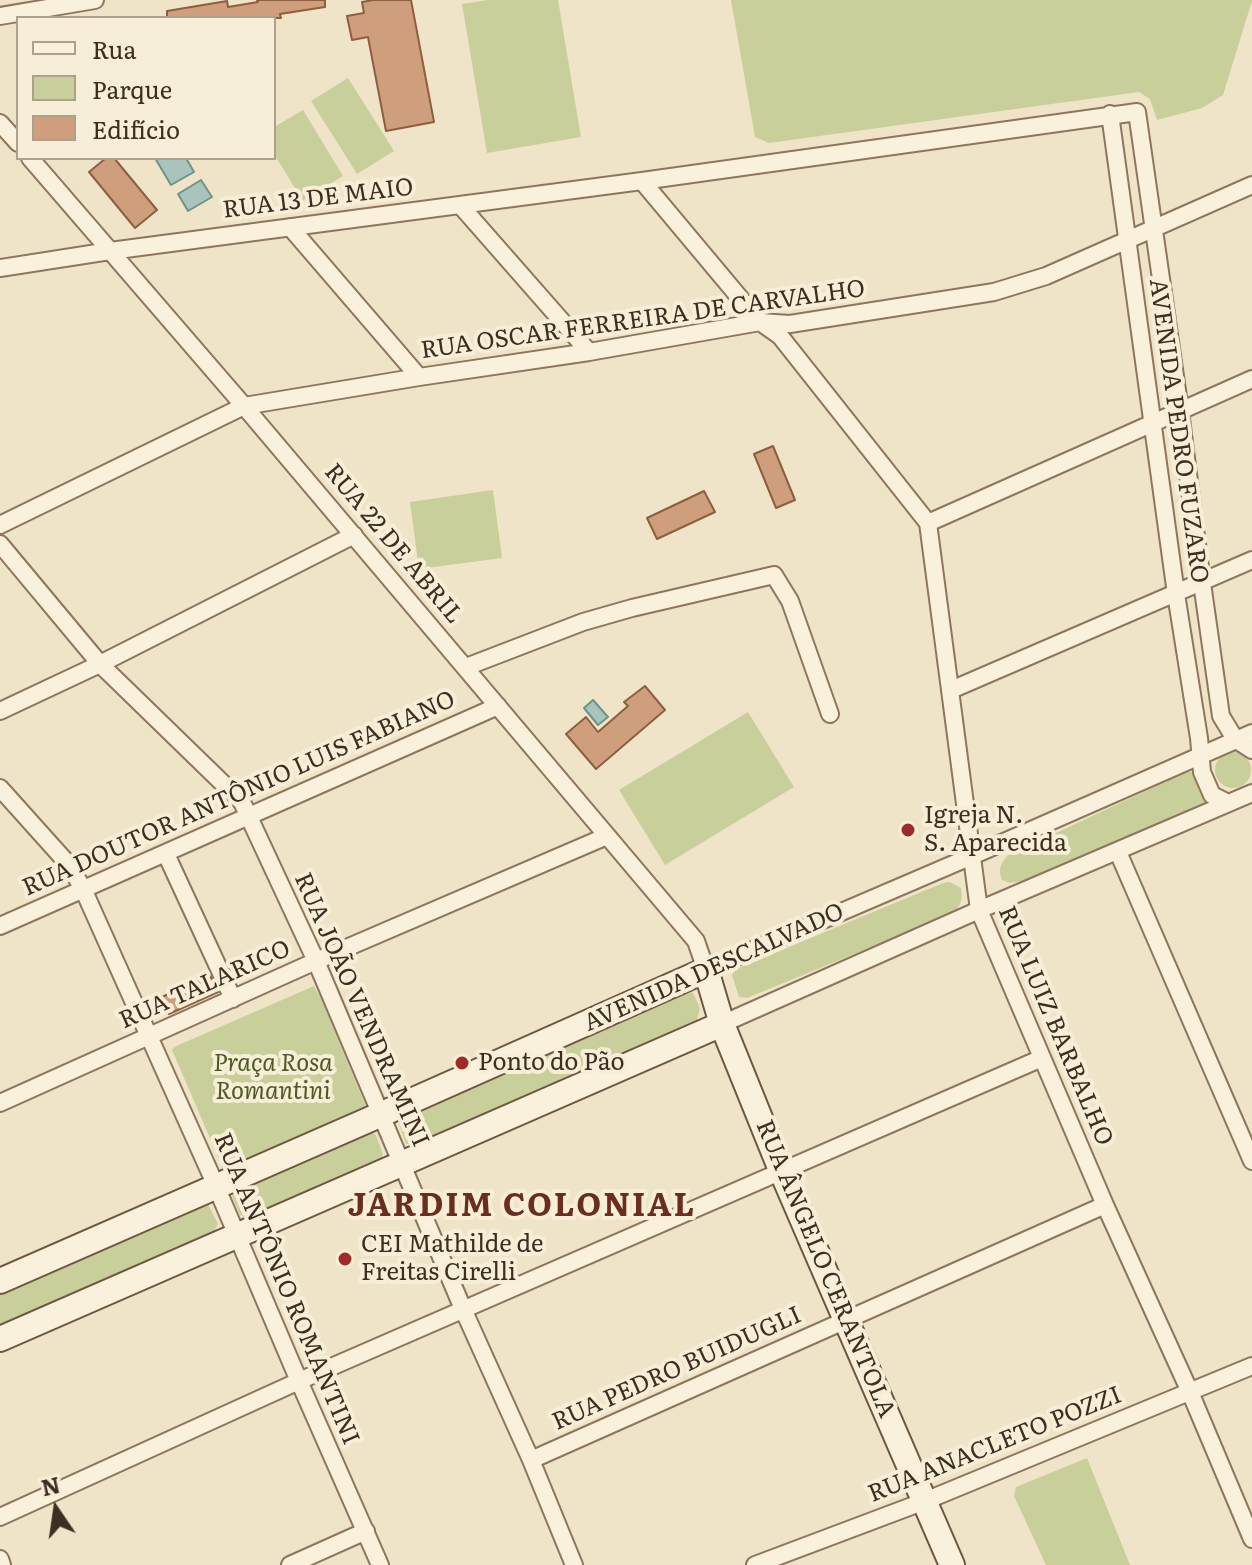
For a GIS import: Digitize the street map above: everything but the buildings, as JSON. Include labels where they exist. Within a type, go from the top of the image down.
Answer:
[{"type":"street","points":[[0,16],[95,0]]},
{"type":"street","name":"RUA 13 DE MAIO","points":[[0,268],[1137,112]]},
{"type":"street","name":"AVENIDA PEDRO FUZARO","points":[[1137,112],[1221,716],[1235,739]]},
{"type":"street","name":"AVENIDA PEDRO FUZARO","points":[[1110,114],[1202,772],[1212,795],[1228,803]]},
{"type":"street","points":[[0,123],[16,141]]},
{"type":"street","name":"RUA 22 DE ABRIL","points":[[32,160],[354,535],[696,941],[706,970]]},
{"type":"street","points":[[642,181],[760,322],[780,336],[928,523],[1252,379]]},
{"type":"street","name":"RUA OSCAR FERREIRA DE CARVALHO","points":[[0,525],[244,406],[760,322],[790,324],[994,292],[1046,276],[1252,185]]},
{"type":"street","points":[[460,205],[589,352]]},
{"type":"street","points":[[290,227],[419,377]]},
{"type":"street","name":"RUA LUIZ BARBALHO","points":[[928,523],[979,910],[1252,1539]]},
{"type":"street","points":[[0,711],[100,664],[354,535]]},
{"type":"street","name":"RUA JOÃO VENDRAMINI","points":[[0,544],[100,664],[242,802],[316,961],[574,1565]]},
{"type":"street","points":[[951,690],[1252,560]]},
{"type":"street","points":[[466,667],[583,622],[774,575],[790,601],[830,714]]},
{"type":"street","name":"RUA DOUTOR ANTÔNIO LUIS FABIANO","points":[[0,926],[498,706]]},
{"type":"street","name":"AVENIDA DESCALVADO","points":[[0,1281],[1252,733]]},
{"type":"street","points":[[1235,739],[1252,750]]},
{"type":"street","name":"RUA ANTÔNIO ROMANTINI","points":[[0,788],[70,866],[84,891],[380,1565]]},
{"type":"street","points":[[0,1339],[1252,793]]},
{"type":"street","name":"RUA TALARICO","points":[[0,1103],[316,961],[607,836]]},
{"type":"street","points":[[1118,852],[1252,1161]]},
{"type":"street","points":[[166,854],[233,999]]},
{"type":"street","name":"RUA ÂNGELO CERANTOLA","points":[[706,970],[722,1024],[781,1170],[952,1565]]},
{"type":"street","points":[[0,1517],[299,1381],[1042,1058]]},
{"type":"street","name":"RUA PEDRO BUIDUGLI","points":[[531,1460],[1105,1205]]},
{"type":"street","name":"RUA ANACLETO POZZI","points":[[760,1564],[925,1501],[1252,1366]]},
{"type":"street","points":[[290,1565],[366,1531]]},
{"type":"street","points":[[0,1559],[2,1565]]},
{"type":"green space","points":[[488,0],[558,0],[581,137],[487,153],[462,4]]},
{"type":"green space","points":[[731,0],[1252,1],[1223,95],[1202,108],[1157,120],[1150,99],[1139,92],[769,143],[755,137]]},
{"type":"green space","points":[[348,78],[394,151],[357,174],[311,101]]},
{"type":"green space","points":[[303,110],[343,176],[303,201],[276,157],[276,126]]},
{"type":"green space","points":[[493,490],[502,558],[419,569],[410,502]]},
{"type":"green space","points":[[748,712],[794,787],[665,865],[619,790]]},
{"type":"green space","points":[[1233,752],[1246,757],[1251,770],[1246,783],[1233,788],[1220,783],[1215,770],[1220,757]]},
{"type":"green space","points":[[1186,772],[1192,772],[1205,803],[1022,881],[1010,883],[1002,880],[1000,867],[1007,856]]},
{"type":"green space","points":[[950,882],[961,888],[962,892],[961,902],[954,913],[747,998],[739,997],[732,975],[736,969]]},
{"type":"green space","name":"Praça Rosa Romantini","points":[[314,986],[366,1112],[225,1173],[172,1050]]},
{"type":"green space","points":[[684,991],[693,993],[700,1008],[697,1020],[414,1144],[406,1144],[398,1121],[401,1116]]},
{"type":"green space","points":[[370,1131],[376,1135],[383,1154],[381,1160],[248,1217],[240,1215],[232,1196],[234,1190]]},
{"type":"green space","points":[[203,1202],[208,1204],[218,1224],[214,1231],[0,1328],[0,1293]]},
{"type":"green space","points":[[1087,1458],[1130,1565],[1046,1565],[1014,1496],[1016,1487]]},
{"type":"water","points":[[156,160],[187,160],[194,172],[171,185]]},
{"type":"water","points":[[201,180],[212,197],[188,211],[178,194]]},
{"type":"water","points":[[593,700],[608,717],[598,725],[584,708]]},
{"type":"place","name":"Igreja N. S. Aparecida","points":[[908,830]]},
{"type":"place","name":"Ponto do Pão","points":[[462,1063]]},
{"type":"place","name":"CEI Mathilde de Freitas Cirelli","points":[[345,1259]]},
{"type":"district","name":"JARDIM COLONIAL","points":[[522,1207]]}]
